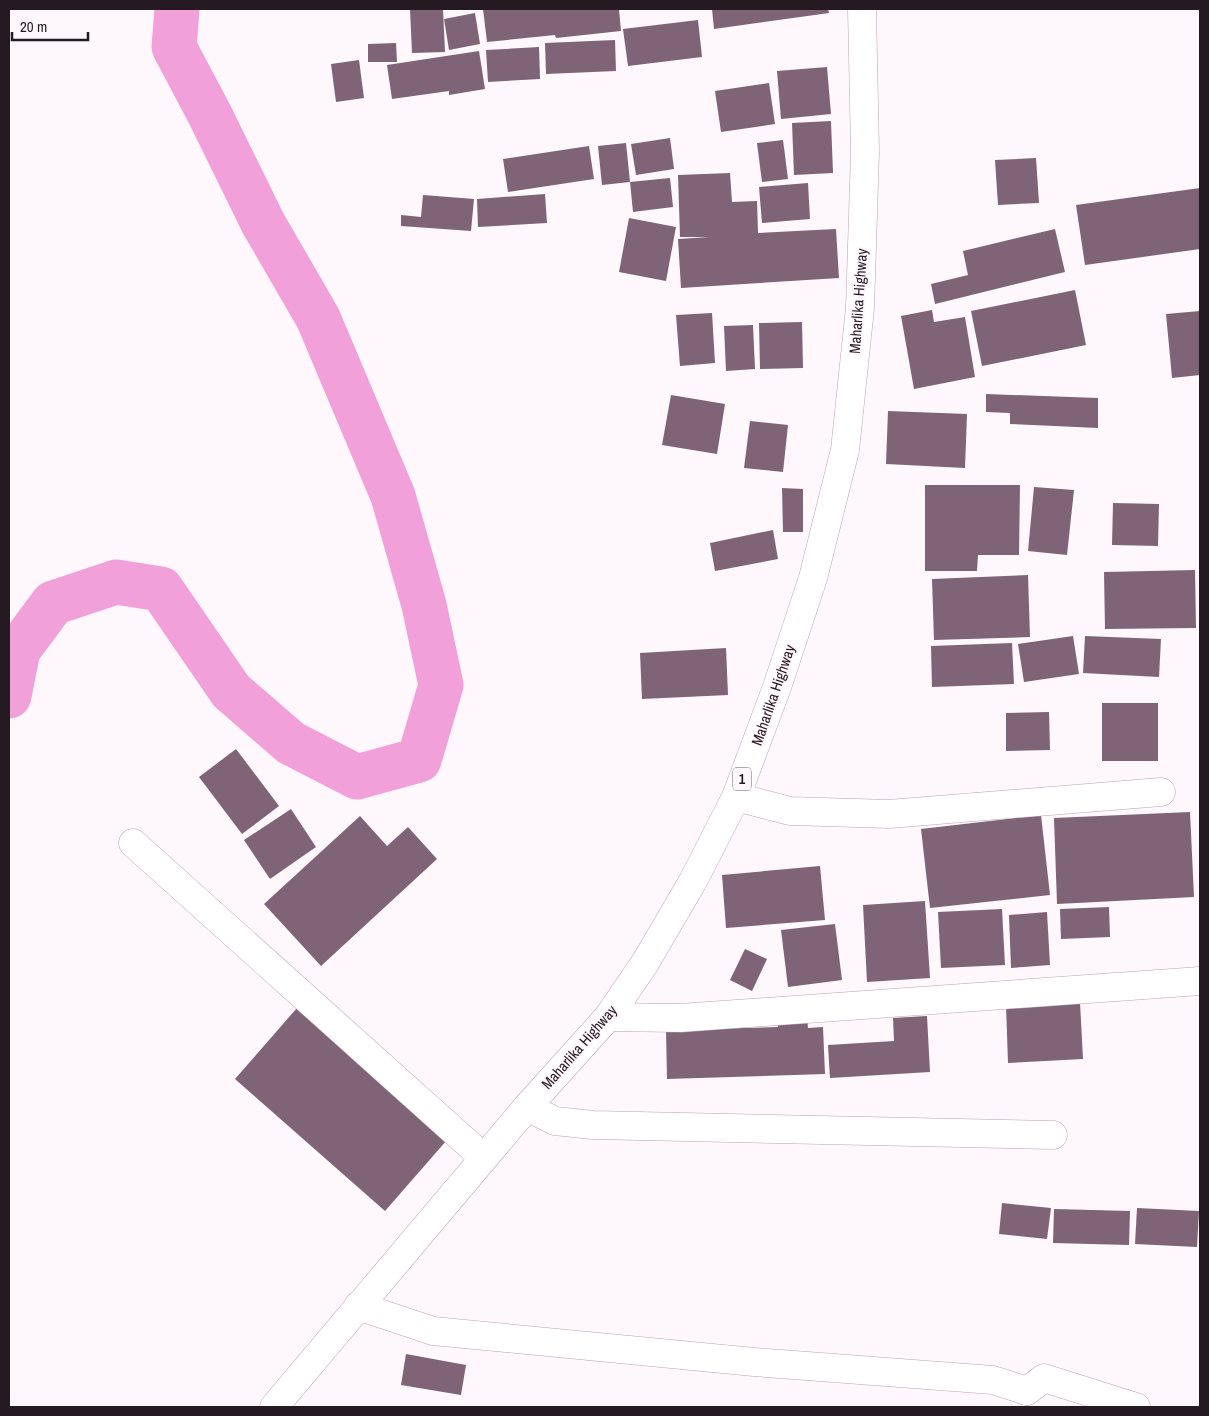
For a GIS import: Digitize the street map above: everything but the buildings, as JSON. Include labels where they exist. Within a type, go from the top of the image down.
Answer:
[{"type":"main road","name":"Maharlika Highway","points":[[274,1407],[527,1107],[608,1017],[645,963],[693,881],[736,797],[777,687],[813,578],[845,450],[860,308],[865,152],[862,9]]},
{"type":"main road","points":[[736,797],[790,811],[889,814],[1161,792]]},
{"type":"main road","points":[[133,843],[484,1158]]},
{"type":"main road","points":[[608,1017],[680,1018],[1200,981]]},
{"type":"main road","points":[[527,1107],[555,1121],[594,1125],[1052,1135]]},
{"type":"main road","points":[[358,1306],[433,1331],[754,1362],[993,1380],[1029,1399],[1044,1378],[1136,1407]]},
{"type":"waterway","points":[[9,696],[18,650],[53,603],[116,582],[161,589],[231,691],[291,743],[357,777],[419,760],[441,685],[424,605],[393,496],[318,318],[263,223],[174,47],[177,9]]}]
